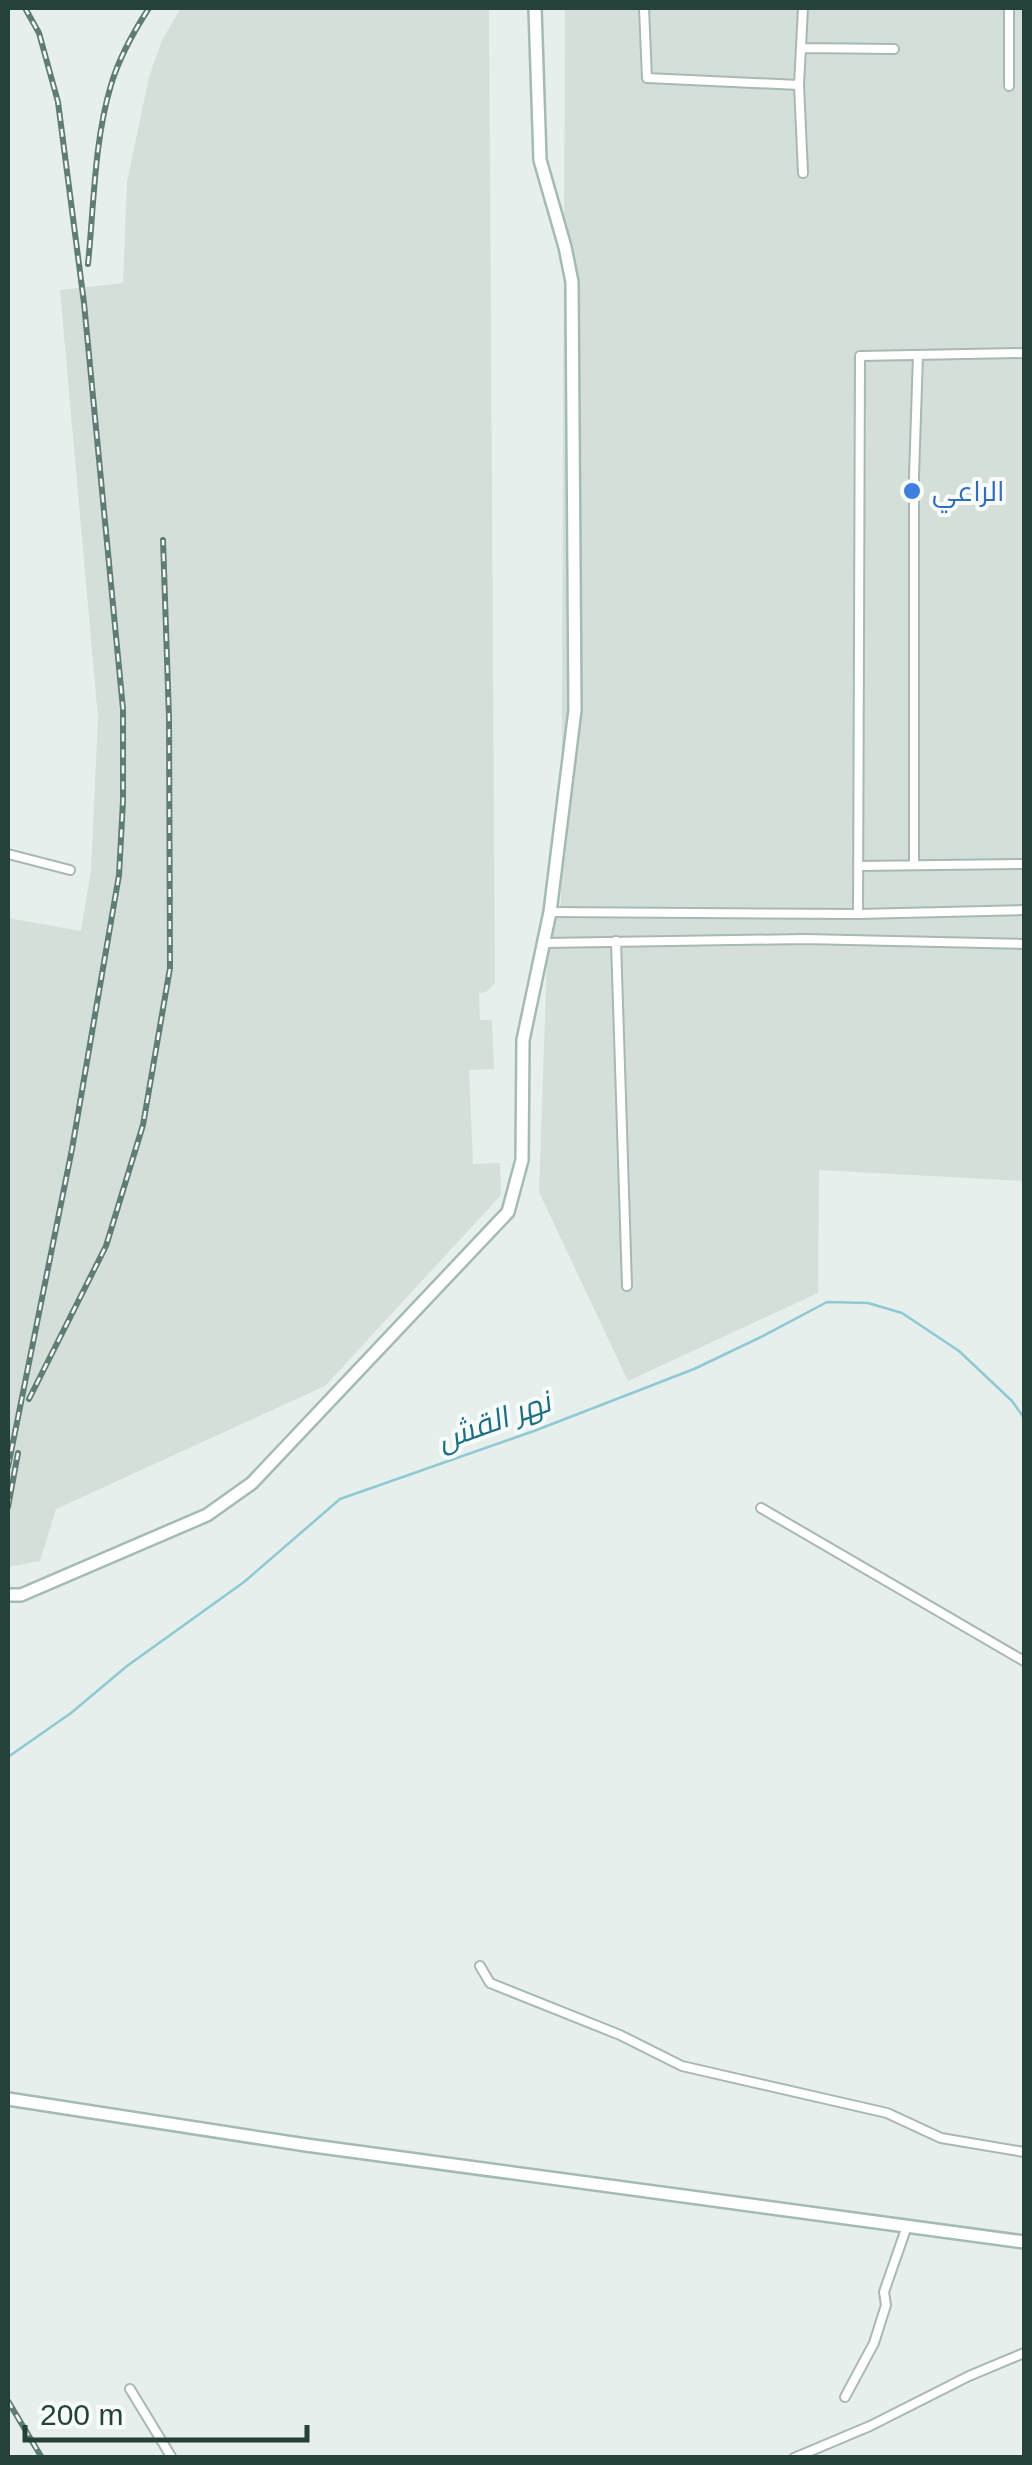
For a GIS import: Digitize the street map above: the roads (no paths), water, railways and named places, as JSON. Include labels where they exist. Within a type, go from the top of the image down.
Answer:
[{"type":"street","points":[[8,1596],[21,1595],[207,1515],[252,1484],[508,1212],[522,1160],[523,1040],[550,912],[574,710],[572,282],[540,160],[536,8]]},
{"type":"street","points":[[644,8],[647,78],[799,85]]},
{"type":"street","points":[[803,8],[799,85],[803,173]]},
{"type":"street","points":[[1009,8],[1009,86]]},
{"type":"street","points":[[801,48],[894,49]]},
{"type":"street","points":[[858,914],[860,356],[1024,353]]},
{"type":"street","points":[[914,865],[914,476],[918,355]]},
{"type":"street","points":[[8,854],[70,870]]},
{"type":"street","points":[[858,866],[1024,864]]},
{"type":"street","points":[[550,912],[858,914],[1024,910]]},
{"type":"street","points":[[545,943],[804,939],[1024,944]]},
{"type":"street","points":[[616,941],[627,1286]]},
{"type":"street","points":[[761,1508],[1024,1661]]},
{"type":"street","points":[[480,1966],[490,1982],[620,2035],[682,2066],[888,2113],[941,2138],[1024,2152]]},
{"type":"street","points":[[8,2099],[306,2145],[1024,2242]]},
{"type":"street","points":[[845,2397],[874,2344],[886,2304],[884,2292],[908,2226]]},
{"type":"street","points":[[794,2458],[1024,2353]]},
{"type":"street","points":[[130,2389],[172,2458]]},
{"type":"waterway","name":"نهر القش","points":[[8,1757],[244,1582],[340,1499],[534,1431],[694,1369],[827,1302],[868,1303],[902,1313],[959,1351],[1012,1401],[1024,1418]]},
{"type":"railway","points":[[8,1467],[72,1149],[119,875],[123,801],[123,709],[84,303],[58,102],[39,33],[25,8]]},
{"type":"railway","points":[[88,264],[105,107],[114,75],[149,8]]},
{"type":"railway","points":[[29,1399],[106,1246],[143,1125],[170,968],[169,718],[163,540]]},
{"type":"railway","points":[[8,1507],[18,1453]]},
{"type":"railway","points":[[8,2401],[42,2458]]},
{"type":"place","name":"الراعي","points":[[912,491]]}]
